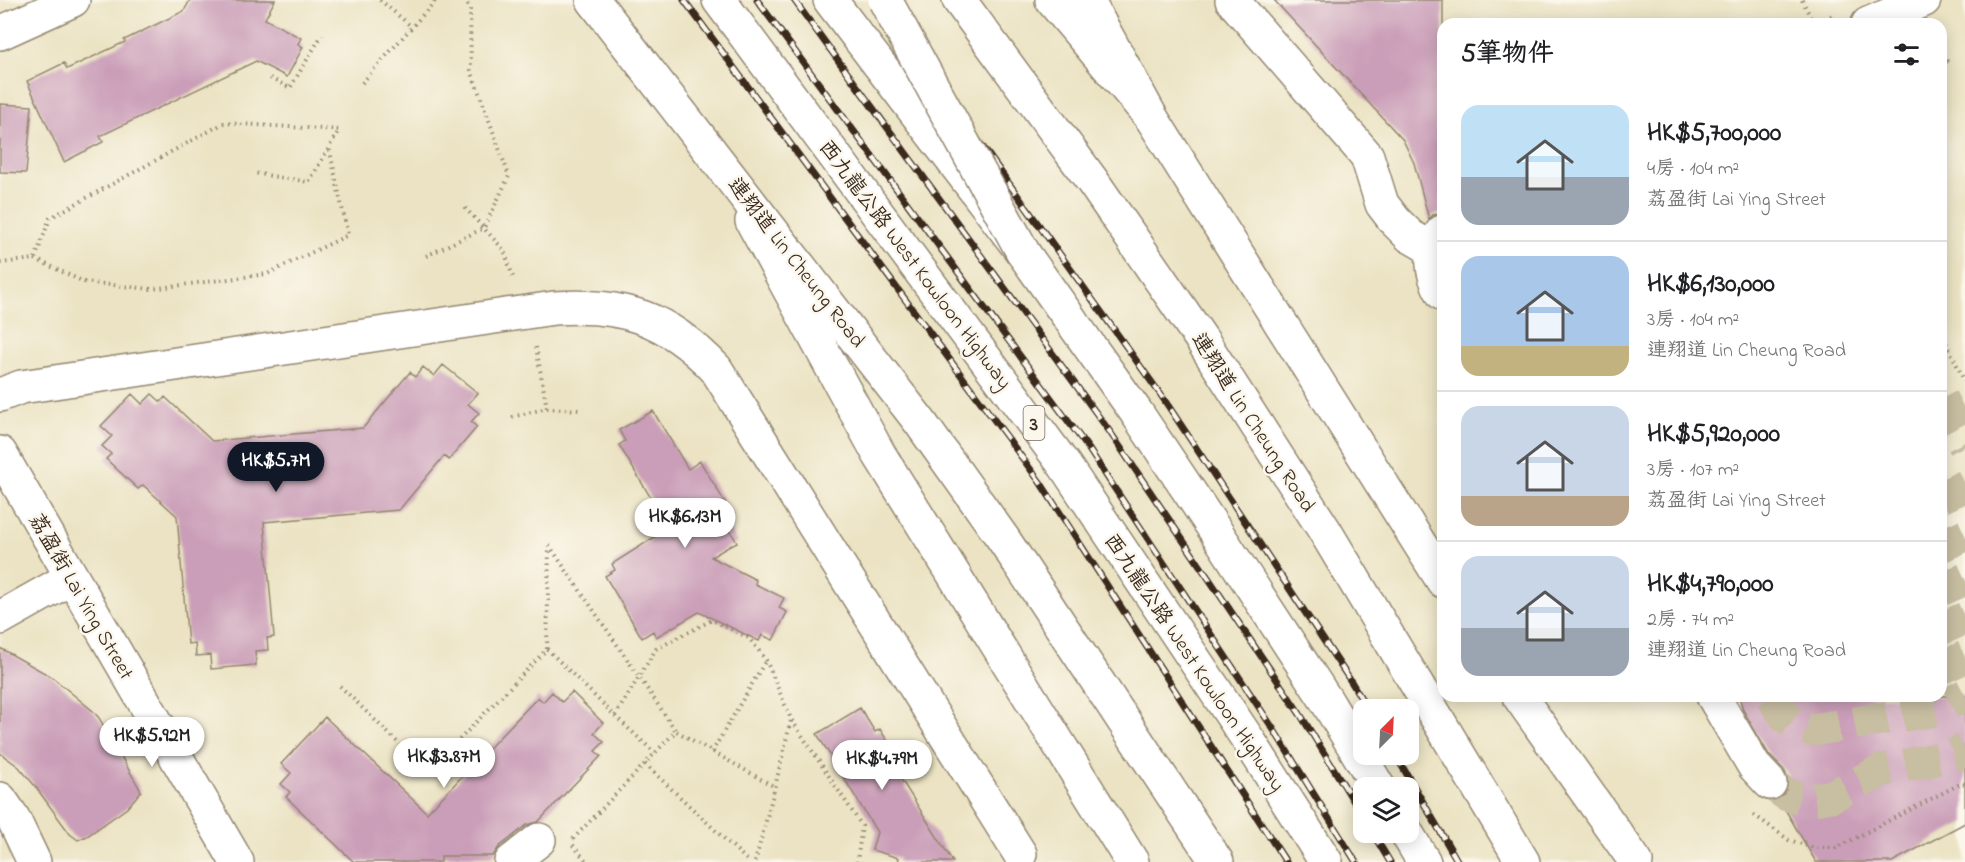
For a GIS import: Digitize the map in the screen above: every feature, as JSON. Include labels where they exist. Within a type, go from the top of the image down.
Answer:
[{"type":"main road","points":[[0,33],[73,0]]},
{"type":"main road","name":"連翔道 Lin Cheung Road","points":[[593,0],[920,422],[1004,540],[1217,862]]},
{"type":"main road","name":"西九龍公路 West Kowloon Highway","points":[[720,0],[1065,466],[1251,744],[1326,862]]},
{"type":"main road","points":[[830,0],[1024,254],[1136,412],[1326,700],[1372,777]]},
{"type":"main road","points":[[885,0],[1024,254]]},
{"type":"main road","name":"連翔道 Lin Cheung Road","points":[[959,0],[1093,183],[1195,330],[1325,531],[1522,862]]},
{"type":"main road","points":[[1052,0],[1151,117]]},
{"type":"main road","points":[[1087,0],[1151,117],[1437,571]]},
{"type":"main road","points":[[1232,0],[1367,156],[1382,204],[1395,221],[1410,236],[1437,240]]},
{"type":"main road","points":[[1882,18],[1923,0]]},
{"type":"main road","name":"連翔道 Lin Cheung Road","points":[[723,167],[879,454],[1132,862]]},
{"type":"main road","points":[[1437,245],[1432,268],[1437,284]]},
{"type":"main road","points":[[0,395],[21,387],[554,308],[584,306],[604,308],[643,317],[670,330],[695,347],[716,369],[1020,854]]},
{"type":"main road","name":"荔盈街 Lai Ying Street","points":[[0,453],[237,862]]},
{"type":"main road","points":[[0,618],[71,578]]},
{"type":"main road","points":[[1523,702],[1636,862]]},
{"type":"main road","points":[[1717,702],[1754,766],[1770,783]]},
{"type":"main road","points":[[0,799],[13,818],[34,862]]},
{"type":"main road","points":[[511,862],[539,840]]},
{"type":"main road","points":[[1413,843],[1424,862]]},
{"type":"path","points":[[380,0],[412,27]]},
{"type":"path","points":[[362,83],[436,0]]},
{"type":"path","points":[[426,256],[484,228],[509,176],[471,70],[470,7],[463,0]]},
{"type":"path","points":[[1802,0],[1811,18]]},
{"type":"path","points":[[270,78],[290,88],[296,74],[322,34]]},
{"type":"path","points":[[1947,61],[1951,62]]},
{"type":"path","points":[[35,259],[50,218],[224,123],[339,130],[309,182],[253,173]]},
{"type":"path","points":[[0,263],[35,259],[84,282],[151,289],[267,274],[348,235],[329,146]]},
{"type":"path","points":[[465,208],[484,228]]},
{"type":"path","points":[[535,344],[547,408]]},
{"type":"path","points":[[1947,344],[1965,382]]},
{"type":"path","points":[[512,417],[547,408],[579,410]]},
{"type":"path","points":[[340,686],[429,772],[547,649],[549,545],[676,731],[775,787]]},
{"type":"path","points":[[615,716],[656,649],[712,620],[749,638],[766,660],[791,719],[862,826],[857,862]]},
{"type":"path","points":[[547,649],[655,753]]},
{"type":"path","points":[[712,752],[766,660]]},
{"type":"path","points":[[755,862],[791,719]]},
{"type":"path","points":[[587,862],[570,842],[676,731]]},
{"type":"path","points":[[645,764],[749,862]]},
{"type":"path","points":[[1750,807],[1756,818],[1789,840],[1814,848],[1836,848],[1962,783],[1965,784]]},
{"type":"building","points":[[190,0],[275,0],[265,19],[301,38],[298,44],[303,47],[287,77],[256,61],[100,136],[103,142],[64,162],[27,81],[64,63],[67,69],[125,42],[124,40],[184,11]]},
{"type":"building","points":[[1274,0],[1443,0],[1443,18],[1437,18],[1437,214],[1429,219],[1414,163],[1403,140]]},
{"type":"building","points":[[0,104],[32,106],[26,173],[0,172]]},
{"type":"building","points":[[443,365],[478,393],[468,404],[479,413],[471,422],[477,427],[449,460],[444,456],[399,510],[264,522],[274,637],[267,638],[268,650],[255,651],[256,665],[211,669],[210,655],[196,656],[195,643],[188,644],[177,516],[143,485],[138,489],[106,459],[111,454],[102,446],[112,436],[101,426],[132,394],[142,404],[152,394],[161,402],[165,397],[212,441],[363,428],[410,372],[415,377],[423,367],[434,376]]},
{"type":"building","points":[[653,411],[688,469],[700,461],[734,517],[725,523],[737,542],[711,557],[756,580],[755,584],[784,598],[779,608],[787,612],[773,640],[762,635],[759,641],[699,612],[656,637],[653,631],[642,638],[605,576],[615,570],[612,564],[669,528],[619,445],[625,441],[619,430]]},
{"type":"building","points":[[0,648],[52,677],[93,711],[141,791],[127,808],[78,840],[70,834],[19,767],[0,753]]},
{"type":"building","points":[[552,692],[562,702],[572,692],[603,723],[594,733],[604,742],[595,751],[601,756],[538,822],[527,825],[499,847],[493,856],[441,856],[441,862],[354,862],[286,797],[290,792],[281,784],[291,773],[281,764],[325,717],[427,813],[538,697],[543,702]]},
{"type":"building","points":[[1947,696],[1965,696],[1965,823],[1892,862],[1816,862],[1779,799],[1788,789],[1788,778],[1784,770],[1769,755],[1741,702],[1947,702]]},
{"type":"building","points":[[860,708],[875,732],[880,729],[904,768],[897,773],[953,862],[898,862],[899,858],[872,850],[877,832],[817,734]]},
{"type":"tunnel","points":[[1947,411],[1965,446]]},
{"type":"tunnel","points":[[1947,494],[1965,486]]},
{"type":"tunnel","points":[[1947,543],[1965,535]]},
{"type":"tunnel","points":[[1947,587],[1965,579]]},
{"type":"tunnel","points":[[1947,626],[1965,618]]},
{"type":"tunnel","points":[[1947,665],[1965,657]]},
{"type":"tunnel","points":[[1776,702],[1792,722],[1812,730],[1936,710],[1965,695]]},
{"type":"tunnel","points":[[1770,783],[1787,795],[1809,800],[1832,796],[1883,770],[1955,755],[1965,749]]},
{"type":"railway","points":[[684,0],[1040,482],[1286,862]]},
{"type":"railway","points":[[757,0],[1088,448],[1274,730],[1356,862]]},
{"type":"railway","points":[[794,0],[1110,432],[1300,714],[1353,800]]},
{"type":"railway","points":[[877,0],[1161,395],[1361,699]]},
{"type":"railway","points":[[1401,765],[1458,862]]},
{"type":"railway","points":[[1379,843],[1390,862]]}]
